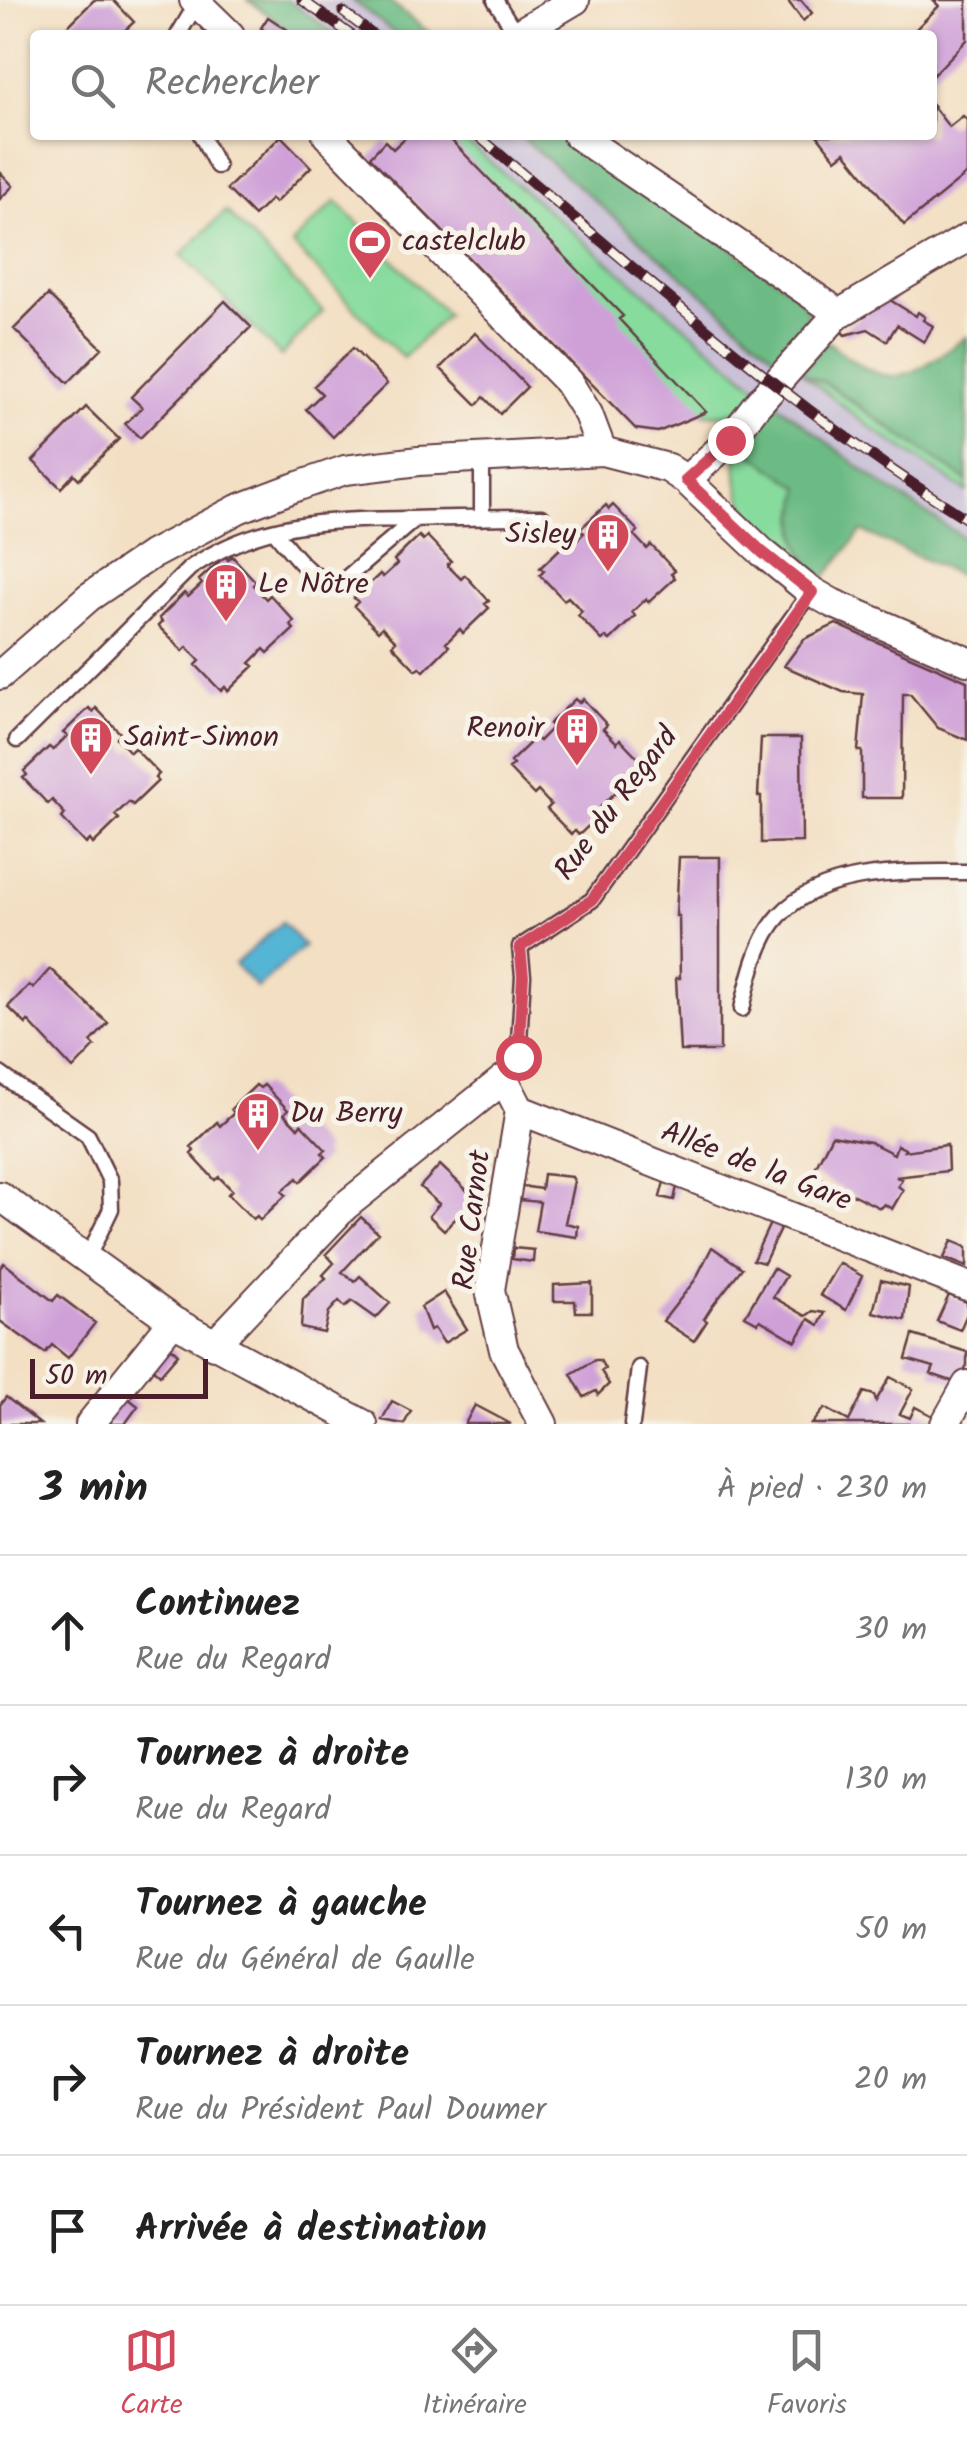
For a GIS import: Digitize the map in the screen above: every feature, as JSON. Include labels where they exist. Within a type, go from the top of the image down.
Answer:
[{"type":"street","points":[[524,30],[575,0]]},
{"type":"street","points":[[195,1],[225,30]]},
{"type":"street","points":[[332,140],[568,382],[588,414],[602,451]]},
{"type":"street","points":[[585,140],[827,305],[837,316]]},
{"type":"street","points":[[686,480],[730,440],[755,406],[837,316],[967,238]]},
{"type":"street","points":[[0,675],[89,597],[151,555],[238,510],[294,488],[345,470],[418,461],[602,451],[668,468],[812,592],[967,661]]},
{"type":"street","points":[[214,1345],[345,1206],[504,1079],[520,1110]]},
{"type":"street","name":"Allée de la Gare","points":[[520,1110],[967,1286]]},
{"type":"street","name":"Rue Carnot","points":[[520,1110],[490,1290],[504,1350],[543,1424]]},
{"type":"street","points":[[0,1196],[173,1321],[363,1424]]},
{"type":"street","points":[[90,1424],[173,1321]]},
{"type":"lane","points":[[495,0],[513,30]]},
{"type":"lane","points":[[180,30],[195,1]]},
{"type":"lane","points":[[203,140],[216,166]]},
{"type":"lane","points":[[482,460],[482,518]]},
{"type":"lane","points":[[17,740],[190,568],[215,551],[274,530],[320,520],[542,517]]},
{"type":"lane","points":[[274,530],[320,580],[333,584],[344,580],[415,519]]},
{"type":"lane","name":"Rue du Regard","points":[[504,1079],[518,1057],[523,976],[520,947],[592,900],[812,592]]},
{"type":"lane","points":[[742,1009],[766,938],[780,915],[807,895],[841,882],[906,872],[967,872]]},
{"type":"lane","points":[[0,1074],[88,1136],[110,1181],[110,1209],[87,1259]]},
{"type":"lane","points":[[632,1424],[639,1368]]},
{"type":"shaded area","points":[[248,0],[388,0],[426,30],[288,30]]},
{"type":"shaded area","points":[[438,140],[577,140],[810,311],[801,372],[829,385],[967,481],[967,579],[862,531],[739,445],[775,402],[725,416]]},
{"type":"green space","points":[[248,0],[288,0],[329,30],[288,30]]},
{"type":"green space","points":[[352,0],[388,0],[426,30],[391,30]]},
{"type":"green space","points":[[438,140],[464,140],[761,390],[735,413],[701,413]]},
{"type":"green space","points":[[525,140],[577,140],[796,293],[808,312],[808,327],[787,359],[776,357]]},
{"type":"green space","name":"castelclub","points":[[336,201],[447,315],[403,358],[292,244]]},
{"type":"green space","points":[[226,211],[323,311],[281,356],[181,255]]},
{"type":"green space","points":[[967,337],[967,481],[829,385],[801,372],[827,341],[868,369],[897,376],[927,364]]},
{"type":"green space","points":[[801,372],[824,383],[967,481],[967,492],[861,421]]},
{"type":"green space","points":[[775,402],[883,485],[967,540],[967,579],[862,531],[821,582],[798,538],[801,488],[739,445]]},
{"type":"green space","points":[[739,445],[802,488],[796,516],[821,582],[771,539],[746,509],[739,491]]},
{"type":"water","points":[[282,922],[304,946],[257,988],[235,964]]},
{"type":"building","points":[[94,0],[113,0],[134,22],[125,30],[64,30]]},
{"type":"building","points":[[787,0],[801,0],[812,13],[803,21]]},
{"type":"building","points":[[933,0],[967,0],[967,40],[937,71],[937,30],[915,30],[939,6]]},
{"type":"building","points":[[268,17],[288,30],[264,30],[261,28]]},
{"type":"building","points":[[937,111],[949,127],[963,116],[967,120],[967,174],[904,225],[845,152],[836,159],[821,140],[937,140]]},
{"type":"building","points":[[277,140],[285,140],[311,167],[275,203],[271,199],[254,216],[227,189]]},
{"type":"building","points":[[403,140],[451,140],[623,316],[619,319],[706,412],[658,432],[636,429],[370,157],[385,141],[393,149]]},
{"type":"building","points":[[0,172],[13,186],[0,199]]},
{"type":"building","points":[[48,295],[102,348],[68,383],[14,329]]},
{"type":"building","points":[[885,297],[916,316],[918,312],[933,326],[924,342],[897,325],[887,341],[868,329],[845,335],[841,331]]},
{"type":"building","points":[[225,301],[251,327],[140,438],[125,424],[142,407],[131,397]]},
{"type":"building","points":[[475,333],[527,387],[500,414],[484,397],[477,405],[440,368]]},
{"type":"building","points":[[353,348],[387,384],[333,437],[306,409],[322,394],[314,386]]},
{"type":"building","points":[[86,407],[119,439],[79,479],[74,474],[61,488],[33,461]]},
{"type":"building","name":"Sisley","points":[[606,505],[609,509],[613,505],[638,531],[634,535],[647,549],[651,545],[675,571],[671,574],[675,578],[632,612],[635,616],[610,640],[602,640],[578,615],[582,611],[568,597],[564,600],[540,575],[544,571],[540,568],[566,543],[569,547],[584,533],[580,529]]},
{"type":"building","points":[[419,536],[423,540],[427,536],[451,561],[447,565],[461,579],[465,575],[489,601],[485,604],[489,608],[463,633],[460,629],[424,671],[420,667],[416,670],[392,645],[396,641],[382,627],[378,631],[354,606],[358,602],[354,598],[397,564],[394,560]]},
{"type":"building","name":"Le Nôtre","points":[[225,556],[228,560],[232,556],[266,599],[270,595],[294,621],[290,625],[294,629],[268,653],[264,649],[250,663],[254,666],[228,691],[225,687],[221,691],[196,665],[200,661],[187,647],[183,651],[158,626],[162,622],[159,618],[184,593],[188,597],[202,584],[199,580]]},
{"type":"building","points":[[836,624],[967,681],[967,740],[938,728],[910,694],[903,694],[902,798],[862,798],[862,751],[858,751],[863,694],[843,692],[784,666],[804,639]]},
{"type":"building","name":"Renoir","points":[[575,699],[579,703],[583,699],[607,725],[603,729],[617,743],[620,739],[645,765],[641,768],[645,772],[619,796],[615,793],[601,806],[605,810],[579,835],[575,831],[571,834],[547,809],[551,805],[538,791],[534,795],[509,769],[513,765],[510,762],[535,738],[539,741],[553,727],[549,724]]},
{"type":"building","name":"Saint-Simon","points":[[89,708],[93,712],[96,708],[121,734],[117,738],[130,752],[134,748],[159,774],[155,778],[158,781],[133,805],[129,802],[115,815],[119,819],[93,844],[90,840],[86,844],[62,818],[65,814],[52,800],[48,804],[23,778],[27,775],[24,771],[49,747],[53,750],[67,736],[63,733]]},
{"type":"building","points":[[761,738],[801,738],[802,842],[761,843]]},
{"type":"building","points":[[679,857],[720,857],[720,1051],[680,1051],[676,978],[680,978],[676,916]]},
{"type":"building","points":[[50,969],[108,1023],[91,1042],[95,1046],[73,1069],[28,1021],[26,1024],[8,1007]]},
{"type":"building","name":"Du Berry","points":[[256,1085],[264,1085],[288,1110],[284,1114],[298,1128],[301,1124],[326,1150],[322,1153],[326,1157],[300,1182],[297,1178],[282,1191],[286,1195],[260,1220],[257,1216],[253,1219],[228,1194],[232,1190],[219,1177],[215,1180],[191,1154],[191,1147],[217,1122],[220,1126],[234,1113],[231,1109]]},
{"type":"building","points":[[832,1135],[870,1142],[894,1154],[897,1145],[904,1151],[947,1145],[948,1171],[896,1177],[902,1179],[898,1186],[903,1190],[892,1209],[884,1204],[880,1208],[812,1174]]},
{"type":"building","points":[[440,1165],[476,1199],[444,1230],[429,1216],[439,1204],[420,1187]]},
{"type":"building","points":[[543,1174],[572,1177],[565,1223],[578,1226],[577,1237],[535,1231],[540,1202],[519,1200],[521,1186],[541,1189]]},
{"type":"building","points":[[665,1178],[678,1182],[674,1200],[660,1197]]},
{"type":"building","points":[[361,1217],[378,1233],[342,1272],[355,1281],[360,1276],[390,1303],[376,1318],[352,1301],[345,1307],[339,1301],[329,1312],[324,1333],[301,1328],[303,1299],[326,1278],[323,1275],[334,1263],[326,1254]]},
{"type":"building","points":[[772,1219],[783,1223],[764,1263],[753,1260]]},
{"type":"building","points":[[952,1241],[967,1247],[967,1267],[944,1258]]},
{"type":"building","points":[[712,1247],[742,1268],[711,1308],[694,1341],[663,1321],[695,1280]]},
{"type":"building","points":[[513,1248],[534,1250],[533,1262],[512,1259]]},
{"type":"building","points":[[4,1263],[53,1301],[58,1295],[95,1323],[68,1358],[52,1345],[45,1353],[0,1321],[0,1268]]},
{"type":"building","points":[[839,1263],[862,1276],[846,1310],[820,1295]]},
{"type":"building","points":[[773,1268],[786,1276],[773,1297],[806,1316],[813,1311],[825,1313],[819,1325],[809,1319],[796,1341],[760,1320],[758,1323],[745,1316]]},
{"type":"building","points":[[881,1280],[909,1287],[905,1320],[873,1312]]},
{"type":"building","points":[[592,1283],[592,1312],[576,1312],[575,1301],[554,1301],[554,1285]]},
{"type":"building","points":[[444,1292],[467,1329],[444,1343],[434,1328],[430,1330],[421,1307]]},
{"type":"building","points":[[949,1295],[967,1302],[960,1330],[937,1321]]},
{"type":"building","points":[[913,1335],[967,1352],[967,1365],[957,1383],[931,1374],[934,1367],[906,1359]]},
{"type":"building","points":[[168,1345],[178,1354],[160,1375],[150,1366]]},
{"type":"building","points":[[600,1360],[609,1384],[598,1395],[596,1391],[584,1397],[571,1374]]},
{"type":"building","points":[[890,1377],[913,1389],[900,1414],[910,1418],[915,1407],[937,1418],[933,1424],[812,1424],[825,1408],[849,1421],[864,1392],[874,1395],[876,1401]]},
{"type":"building","points":[[123,1394],[138,1406],[125,1424],[100,1424]]},
{"type":"building","points":[[6,1397],[40,1424],[0,1424],[0,1405]]},
{"type":"building","points":[[392,1401],[411,1411],[404,1424],[382,1420]]},
{"type":"building","points":[[475,1405],[511,1424],[465,1424]]},
{"type":"railway","points":[[302,0],[344,30]]},
{"type":"railway","points":[[343,12],[366,30]]},
{"type":"railway","points":[[483,140],[776,384],[967,519]]},
{"type":"place","name":"castelclub","points":[[370,280]]},
{"type":"place","name":"Sisley","points":[[608,573]]},
{"type":"place","name":"Le Nôtre","points":[[226,623]]},
{"type":"place","name":"Renoir","points":[[577,767]]},
{"type":"place","name":"Saint-Simon","points":[[91,776]]},
{"type":"place","name":"Du Berry","points":[[258,1152]]},
{"type":"route","points":[[518,1057],[523,976],[520,947],[592,900],[812,592],[762,552],[686,480],[730,440]]}]
